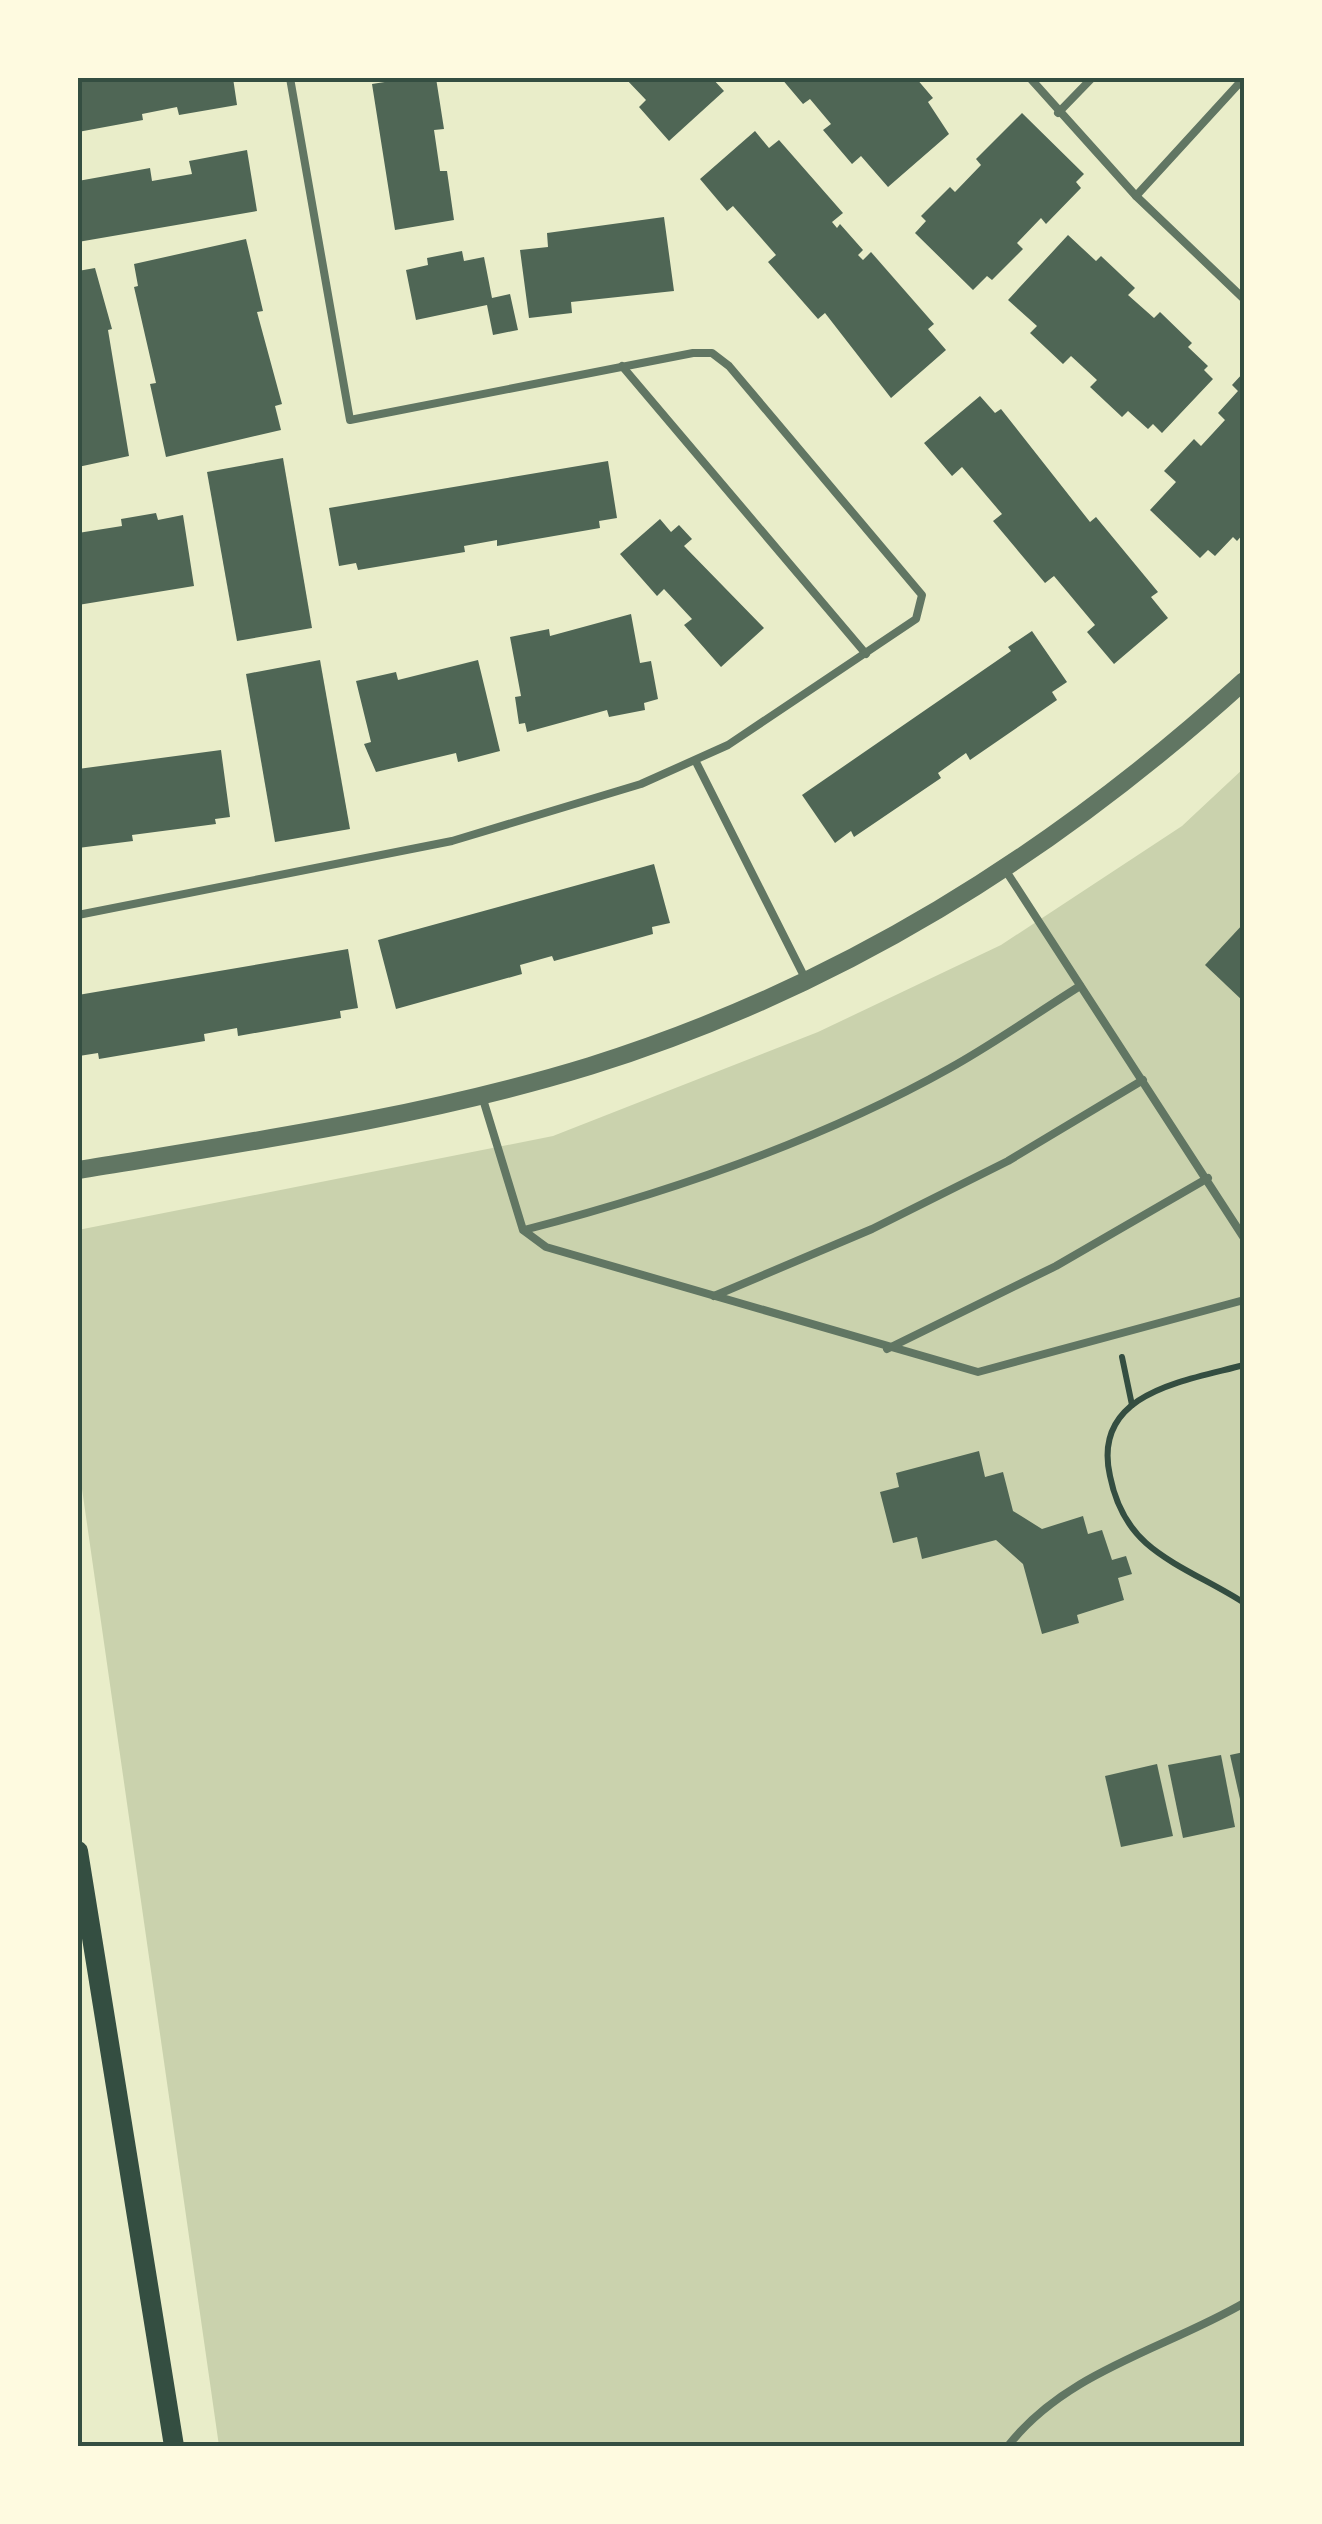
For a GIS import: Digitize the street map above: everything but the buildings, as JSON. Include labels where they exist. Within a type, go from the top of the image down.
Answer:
[{"type":"main road","points":[[78,1851],[174,2446]]},
{"type":"street","points":[[78,1170],[482,1096],[592,1065],[712,1021],[906,932],[1006,871],[1154,763],[1244,681]]},
{"type":"lane","points":[[78,916],[452,841],[641,784],[728,746],[916,619],[922,595],[730,366],[712,353],[692,353],[350,420],[290,78]]},
{"type":"lane","points":[[1030,78],[1136,196],[1244,299]]},
{"type":"lane","points":[[1058,113],[1092,78]]},
{"type":"lane","points":[[1136,196],[1244,78]]},
{"type":"lane","points":[[622,366],[866,654]]},
{"type":"lane","points":[[696,762],[806,980]]},
{"type":"lane","points":[[1006,871],[1244,1238]]},
{"type":"lane","points":[[524,1230],[624,1204],[810,1137],[950,1068],[1080,986]]},
{"type":"lane","points":[[713,1296],[872,1228],[1008,1161],[1143,1080]]},
{"type":"lane","points":[[482,1096],[524,1230],[546,1247],[887,1349],[978,1372],[1244,1300]]},
{"type":"lane","points":[[887,1349],[1056,1266],[1208,1178]]},
{"type":"lane","points":[[1008,2446],[1038,2412],[1073,2386],[1194,2332],[1244,2303]]},
{"type":"path","points":[[1117,1335],[1132,1405]]},
{"type":"path","points":[[1244,1365],[1152,1390],[1132,1405],[1111,1434],[1106,1457],[1114,1498],[1147,1544],[1244,1603]]},
{"type":"green space","points":[[1244,768],[1244,2446],[219,2446],[78,1461],[78,1230],[553,1136],[818,1032],[1001,945],[1182,826]]}]
